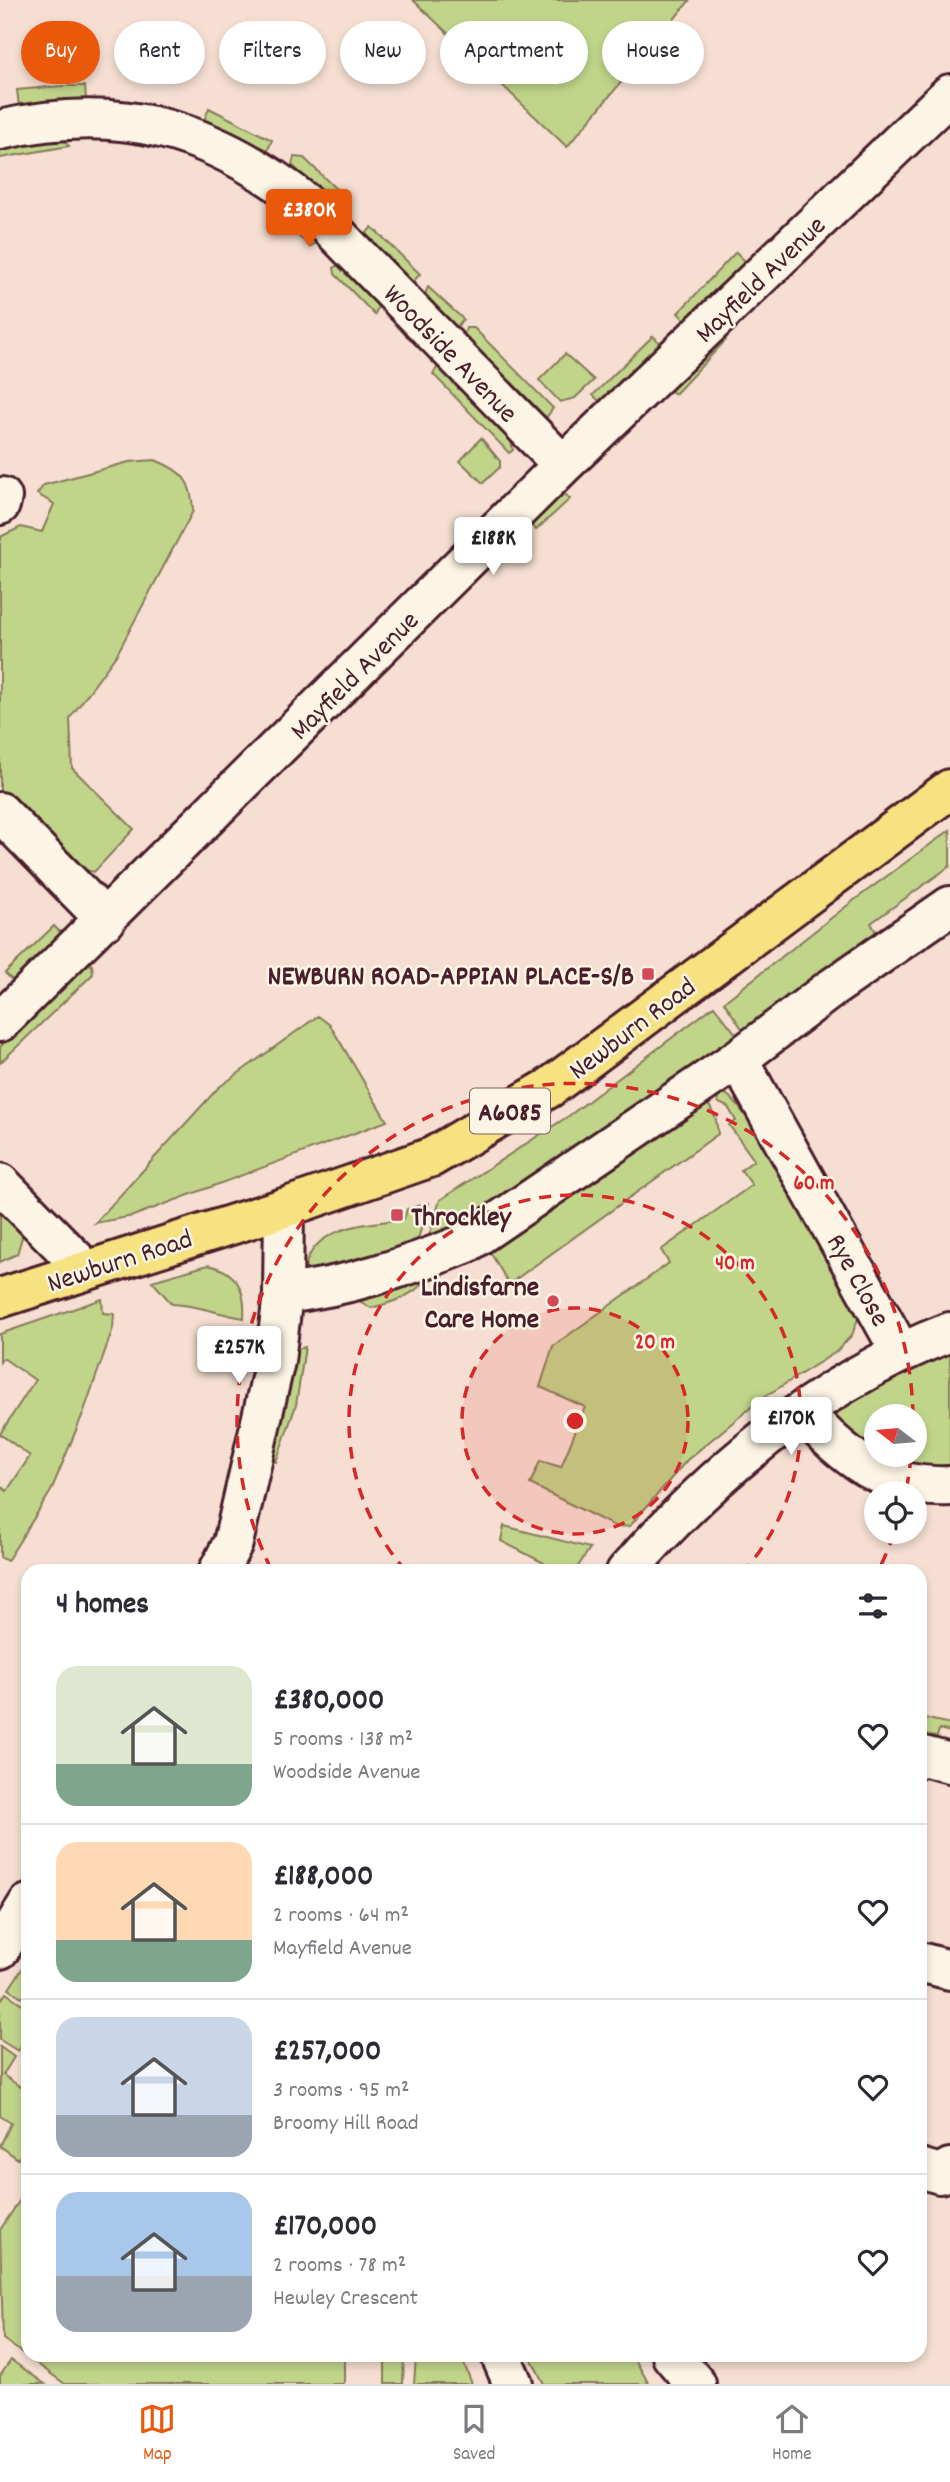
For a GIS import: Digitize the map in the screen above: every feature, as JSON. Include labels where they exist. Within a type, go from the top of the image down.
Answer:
[{"type":"main road","name":"Newburn Road","points":[[0,1298],[284,1208],[432,1157],[549,1088],[950,789]]},
{"type":"street","name":"Mayfield Avenue","points":[[0,1022],[563,465],[950,94]]},
{"type":"street","name":"Woodside Avenue","points":[[0,130],[60,119],[99,118],[148,125],[191,136],[232,153],[270,175],[308,205],[563,465]]},
{"type":"street","points":[[0,812],[106,920]]},
{"type":"street","points":[[283,1294],[331,1289],[423,1261],[467,1243],[738,1059],[832,988],[950,906]]},
{"type":"street","name":"Rye Close","points":[[738,1059],[900,1351]]},
{"type":"street","points":[[0,1183],[85,1269]]},
{"type":"street","points":[[222,1564],[233,1543],[275,1361],[283,1294],[284,1208]]},
{"type":"street","points":[[633,1564],[664,1528],[726,1470],[802,1411],[900,1351],[950,1332]]},
{"type":"street","points":[[802,1411],[838,1450],[885,1478],[926,1487],[950,1486]]},
{"type":"street","points":[[927,1757],[950,1763]]},
{"type":"street","points":[[0,1949],[21,1915]]},
{"type":"street","points":[[927,1964],[950,1970]]},
{"type":"street","points":[[927,2170],[940,2174],[950,2168]]},
{"type":"street","points":[[504,2362],[513,2384]]},
{"type":"street","points":[[677,2362],[696,2384]]},
{"type":"green space","points":[[413,0],[690,0],[672,21],[602,21],[602,84],[620,84],[567,147],[501,84],[588,84],[588,21],[440,21],[440,26]]},
{"type":"green space","points":[[85,86],[86,99],[19,106],[17,90]]},
{"type":"green space","points":[[209,108],[272,140],[268,150],[204,121]]},
{"type":"green space","points":[[61,136],[69,146],[0,158],[0,144]]},
{"type":"green space","points":[[294,157],[304,158],[342,195],[334,204],[292,165]]},
{"type":"green space","points":[[278,200],[322,238],[310,247],[271,208]]},
{"type":"green space","points":[[372,227],[420,274],[411,284],[364,236]]},
{"type":"green space","points":[[736,252],[746,262],[687,322],[678,313]]},
{"type":"green space","points":[[340,263],[380,299],[375,315],[335,274],[334,268]]},
{"type":"green space","points":[[428,287],[463,319],[453,332],[423,299]]},
{"type":"green space","points":[[466,328],[474,328],[553,408],[546,418],[463,339]]},
{"type":"green space","points":[[718,330],[726,340],[675,394],[663,383]]},
{"type":"green space","points":[[653,336],[662,345],[602,404],[593,395]]},
{"type":"green space","points":[[565,354],[594,380],[575,398],[560,402],[539,380]]},
{"type":"green space","points":[[441,362],[507,427],[513,450],[509,453],[433,374]]},
{"type":"green space","points":[[481,438],[500,461],[500,467],[483,483],[460,461]]},
{"type":"green space","points":[[155,460],[173,468],[184,478],[191,492],[193,511],[117,654],[70,718],[72,768],[134,829],[94,872],[81,869],[0,793],[0,542],[2,536],[21,527],[42,532],[54,504],[37,494],[44,485],[129,462]]},
{"type":"green space","points":[[560,489],[570,499],[536,530],[527,520]]},
{"type":"green space","points":[[950,830],[950,866],[871,923],[879,937],[745,1033],[724,1002],[853,901]]},
{"type":"green space","points":[[54,926],[64,936],[15,983],[5,973]]},
{"type":"green space","points":[[81,962],[92,965],[93,974],[0,1063],[0,1047]]},
{"type":"green space","points":[[714,1006],[740,1039],[539,1182],[426,1246],[440,1200],[570,1115]]},
{"type":"green space","points":[[318,1016],[330,1025],[387,1121],[133,1216],[95,1223],[218,1088]]},
{"type":"green space","points":[[721,1091],[735,1102],[773,1156],[860,1313],[852,1335],[836,1352],[761,1399],[687,1460],[630,1526],[616,1527],[530,1484],[540,1461],[561,1467],[585,1407],[540,1387],[553,1346],[669,1263],[661,1250],[752,1185],[741,1170],[754,1160],[729,1125],[736,1121],[728,1107],[719,1103],[715,1095]]},
{"type":"green space","points":[[705,1097],[716,1119],[718,1134],[509,1284],[489,1250]]},
{"type":"green space","points":[[429,1203],[414,1252],[309,1276],[305,1269],[310,1254],[318,1243],[330,1235],[359,1225],[404,1219],[407,1209]]},
{"type":"green space","points":[[0,1210],[23,1234],[17,1254],[0,1262]]},
{"type":"green space","points":[[208,1265],[226,1272],[238,1283],[243,1299],[244,1318],[172,1304],[152,1281]]},
{"type":"green space","points":[[429,1278],[410,1294],[388,1303],[371,1308],[358,1300]]},
{"type":"green space","points":[[102,1299],[103,1313],[114,1314],[113,1328],[84,1411],[51,1491],[7,1561],[0,1557],[0,1486],[7,1491],[30,1456],[0,1434],[35,1380],[3,1358],[0,1362],[0,1334]]},
{"type":"green space","points":[[305,1347],[296,1405],[276,1462],[273,1461],[293,1359],[298,1349]]},
{"type":"green space","points":[[950,1347],[950,1465],[927,1467],[928,1404],[864,1404],[864,1449],[851,1440],[826,1415],[880,1381]]},
{"type":"green space","points":[[504,1526],[590,1548],[580,1564],[544,1564],[501,1541]]},
{"type":"green space","points":[[927,1719],[950,1724],[950,1732],[939,1729],[934,1749],[927,1747]]},
{"type":"green space","points":[[21,1971],[21,1997],[9,1989]]},
{"type":"green space","points":[[6,1993],[21,2003],[21,2046],[18,2051],[0,2040],[0,2002]]},
{"type":"green space","points":[[0,2047],[14,2057],[3,2075],[21,2087],[21,2154],[18,2159],[0,2146],[11,2123],[0,2116]]},
{"type":"green space","points":[[21,2198],[21,2352],[3,2339],[0,2230]]},
{"type":"green space","points":[[11,2360],[45,2384],[0,2384],[0,2376]]},
{"type":"green space","points":[[35,2362],[344,2362],[344,2384],[65,2384]]},
{"type":"green space","points":[[385,2362],[404,2362],[403,2384],[385,2384]]},
{"type":"green space","points":[[416,2362],[463,2362],[472,2384],[414,2384]]},
{"type":"green space","points":[[533,2362],[636,2362],[649,2384],[544,2384]]},
{"type":"place","name":"NEWBURN ROAD-APPIAN PLACE-S/B","points":[[648,974]]},
{"type":"place","name":"Throckley","points":[[397,1215]]},
{"type":"place","name":"Lindisfarne Care Home","points":[[553,1301]]}]
